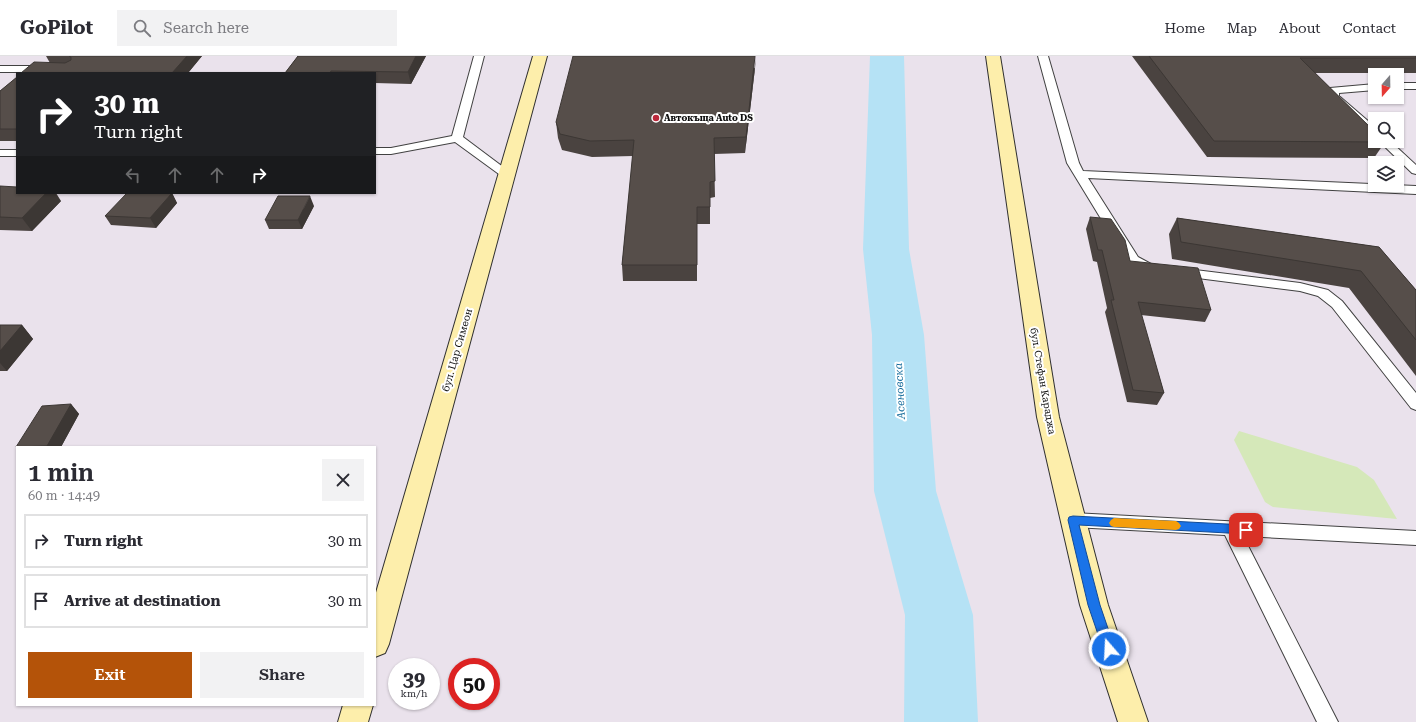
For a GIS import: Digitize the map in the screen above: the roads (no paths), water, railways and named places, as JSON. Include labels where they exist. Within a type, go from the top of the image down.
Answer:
[{"type":"main road","name":"бул. Цар Симеон","points":[[376,640],[540,56]]},
{"type":"main road","name":"бул. Стефан Караджа","points":[[993,56],[1048,417],[1094,605],[1133,722]]},
{"type":"main road","points":[[353,722],[358,706]]},
{"type":"lane","points":[[457,138],[479,56]]},
{"type":"lane","points":[[1044,56],[1074,163],[1133,260],[1148,268],[1300,287],[1323,293],[1337,304],[1416,404]]},
{"type":"lane","points":[[0,69],[58,69]]},
{"type":"lane","points":[[1404,86],[1416,86]]},
{"type":"lane","points":[[1368,88],[1334,90],[1334,97],[1368,128]]},
{"type":"lane","points":[[376,152],[391,151],[457,138],[507,175]]},
{"type":"lane","points":[[1391,148],[1416,171]]},
{"type":"lane","points":[[0,153],[16,152]]},
{"type":"lane","points":[[1080,174],[1416,190]]},
{"type":"lane","points":[[1073,520],[1416,538]]},
{"type":"lane","points":[[1230,529],[1328,722]]},
{"type":"waterway","name":"Асеновска","points":[[887,56],[886,249],[898,335],[905,491],[939,615],[941,722]]},
{"type":"place","name":"Автокъща Auto DS","points":[[656,118]]}]
